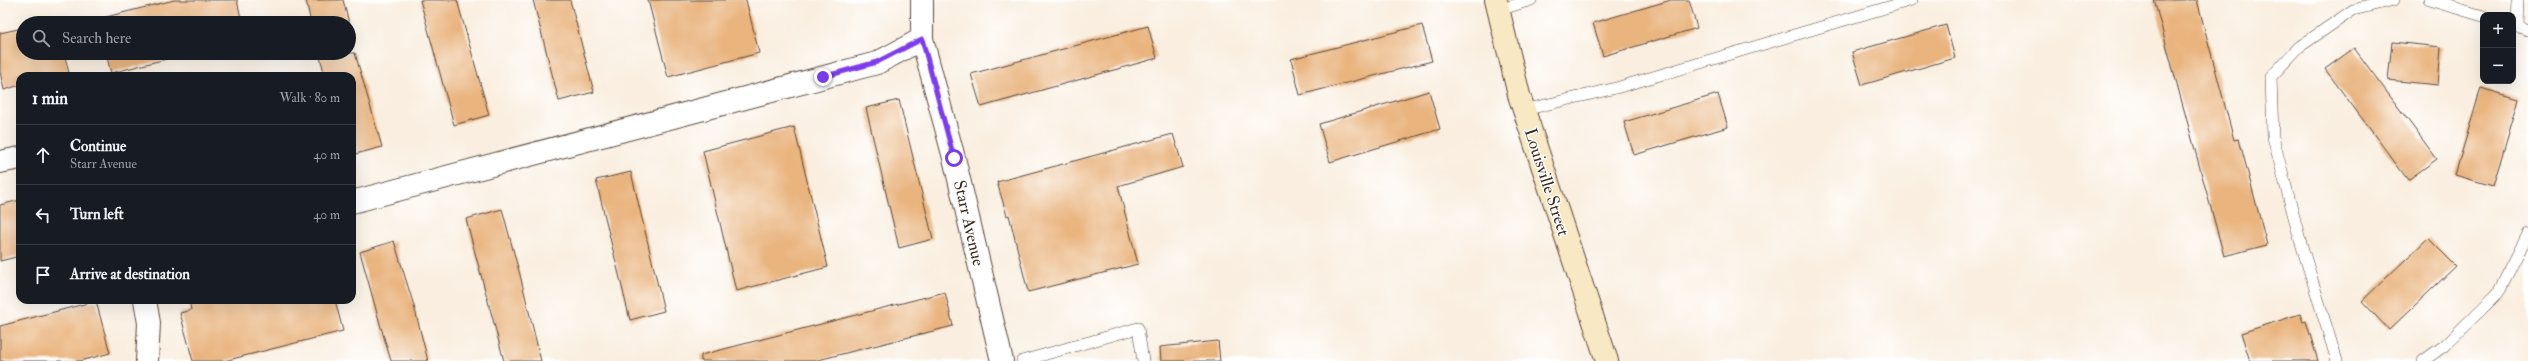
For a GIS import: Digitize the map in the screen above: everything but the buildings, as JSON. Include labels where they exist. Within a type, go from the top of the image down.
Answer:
[{"type":"main road","name":"Louisville Street","points":[[1497,5],[1524,110],[1607,361]]},
{"type":"street","name":"Starr Avenue","points":[[922,0],[922,39],[954,158],[1002,361]]},
{"type":"street","points":[[356,201],[877,62],[922,39]]},
{"type":"street","points":[[0,162],[16,159]]},
{"type":"street","points":[[146,304],[149,323],[147,361]]},
{"type":"lane","points":[[1497,5],[1531,0]]},
{"type":"lane","points":[[1524,110],[1616,88],[1912,0]]},
{"type":"lane","points":[[2337,361],[2300,240],[2273,137],[2271,77],[2299,47],[2353,10],[2394,0]]},
{"type":"lane","points":[[2429,0],[2480,15]]},
{"type":"lane","points":[[2516,17],[2518,0]]},
{"type":"lane","points":[[2516,26],[2528,30]]},
{"type":"lane","points":[[2423,361],[2444,346],[2498,293],[2528,234]]},
{"type":"lane","points":[[1022,361],[1138,328],[1144,361]]},
{"type":"route","points":[[823,77],[877,62],[922,39],[954,158]]}]
